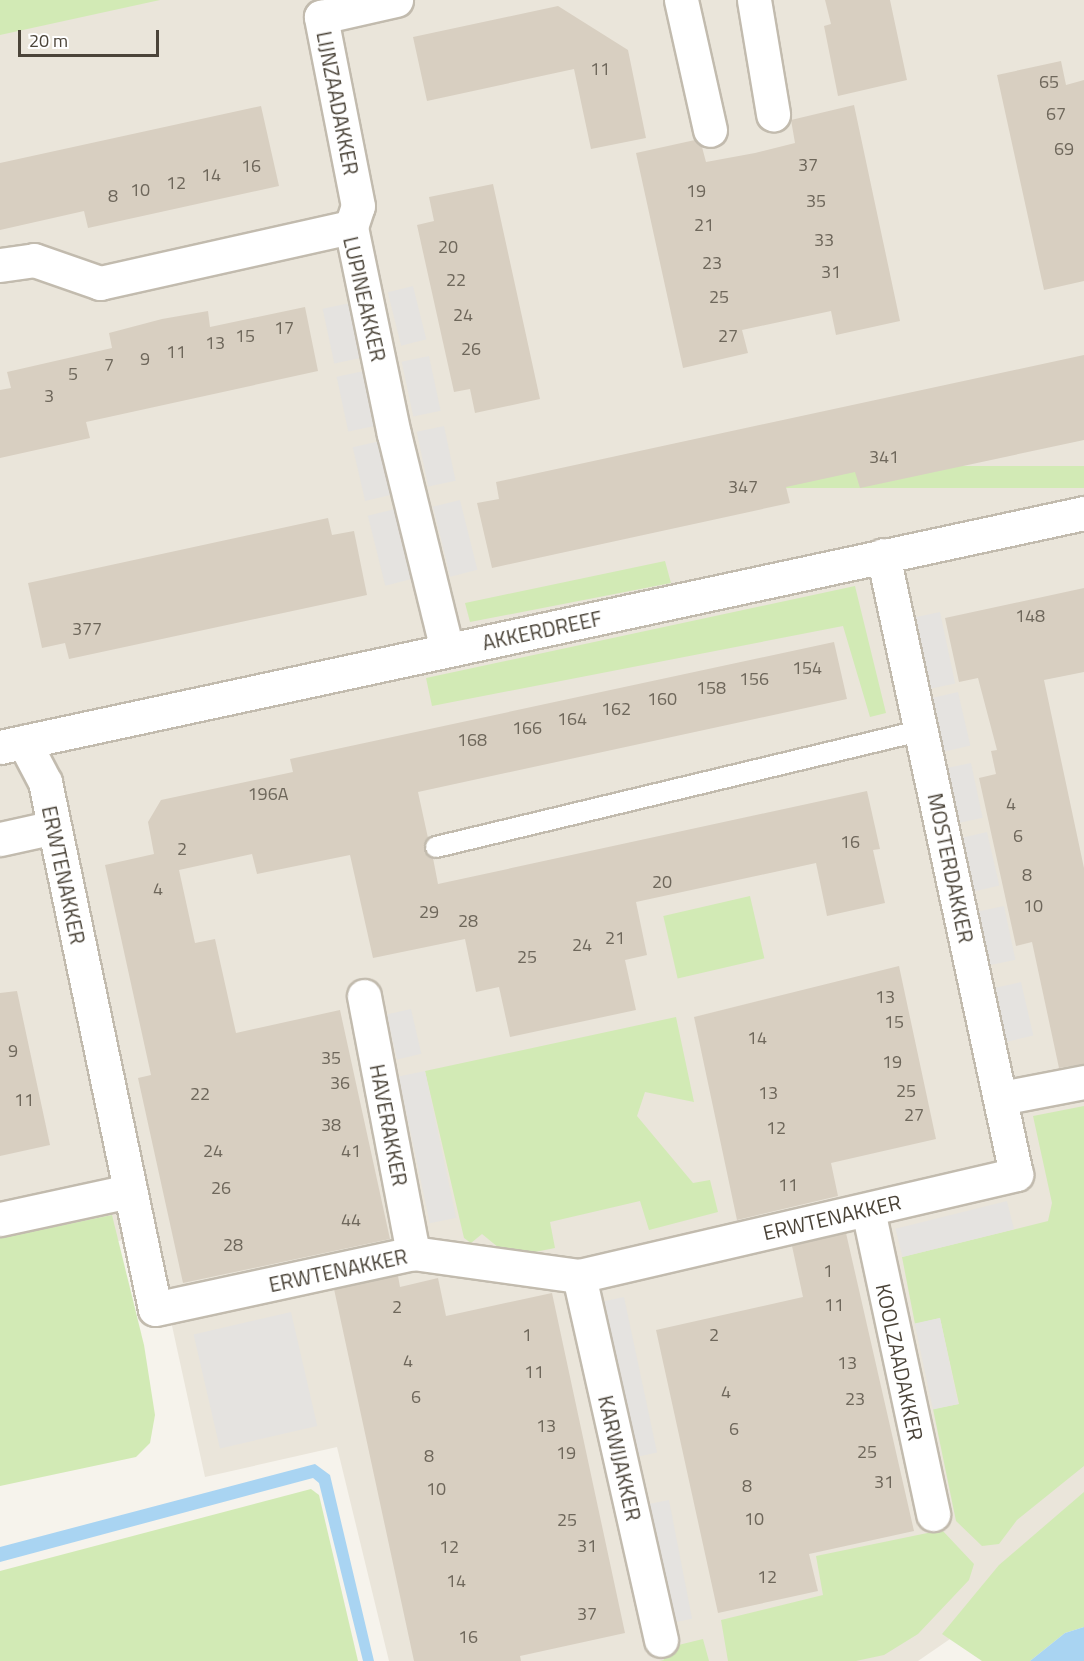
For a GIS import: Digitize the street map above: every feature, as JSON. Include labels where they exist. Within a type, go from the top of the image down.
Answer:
[{"type":"street","name":"LIJNZAADAKKER","points":[[351,227],[358,206],[321,17],[396,0]]},
{"type":"street","points":[[681,0],[710,130]]},
{"type":"street","points":[[754,0],[773,114]]},
{"type":"street","name":"LUPINEAKKER","points":[[0,265],[34,260],[100,283],[351,227],[394,434],[447,650]]},
{"type":"street","name":"AKKERDREEF","points":[[12,745],[1084,513]]},
{"type":"street","name":"MOSTERDAKKER","points":[[883,555],[1001,1098]]},
{"type":"street","name":"ERWTENAKKER","points":[[12,745],[45,782],[155,1309],[413,1253],[579,1276],[1016,1174],[1001,1098]]},
{"type":"street","points":[[0,839],[54,827]]},
{"type":"street","name":"HAVERAKKER","points":[[364,996],[413,1253]]},
{"type":"street","points":[[1001,1098],[1084,1082]]},
{"type":"street","points":[[0,1219],[130,1191]]},
{"type":"street","name":"KOOLZAADAKKER","points":[[868,1210],[933,1514]]},
{"type":"street","name":"KARWIJAKKER","points":[[579,1276],[661,1640]]},
{"type":"lane","points":[[436,847],[921,730]]},
{"type":"shaded area","points":[[0,0],[1084,0],[1084,1547],[918,1661],[389,1661],[337,1447],[205,1477],[152,1234],[0,1266]]},
{"type":"shaded area","points":[[413,286],[426,339],[401,346],[388,292]]},
{"type":"shaded area","points":[[350,303],[362,358],[334,364],[323,309]]},
{"type":"shaded area","points":[[429,356],[441,411],[413,417],[402,362]]},
{"type":"shaded area","points":[[364,371],[376,426],[348,432],[337,377]]},
{"type":"shaded area","points":[[444,426],[456,481],[428,487],[417,432]]},
{"type":"shaded area","points":[[380,441],[392,495],[365,501],[353,447]]},
{"type":"shaded area","points":[[460,500],[477,570],[450,577],[433,507]]},
{"type":"shaded area","points":[[395,509],[412,579],[385,586],[368,516]]},
{"type":"shaded area","points":[[940,612],[955,683],[927,689],[912,618]]},
{"type":"shaded area","points":[[958,692],[970,746],[944,752],[932,698]]},
{"type":"shaded area","points":[[971,763],[983,818],[956,823],[945,769]]},
{"type":"shaded area","points":[[987,832],[999,886],[973,892],[961,838]]},
{"type":"shaded area","points":[[1004,906],[1015,960],[987,966],[976,912]]},
{"type":"shaded area","points":[[1021,982],[1033,1036],[1007,1042],[995,988]]},
{"type":"shaded area","points":[[411,1009],[421,1054],[397,1059],[387,1015]]},
{"type":"shaded area","points":[[425,1071],[456,1218],[430,1223],[399,1077]]},
{"type":"shaded area","points":[[1007,1201],[1014,1229],[902,1257],[895,1229]]},
{"type":"shaded area","points":[[624,1297],[657,1453],[633,1458],[600,1302]]},
{"type":"shaded area","points":[[291,1312],[317,1426],[220,1448],[194,1334]]},
{"type":"shaded area","points":[[940,1318],[958,1404],[933,1409],[915,1323]]},
{"type":"shaded area","points":[[669,1500],[692,1619],[666,1624],[642,1505]]},
{"type":"green space","points":[[0,0],[160,0],[0,35]]},
{"type":"green space","points":[[717,466],[1084,466],[1084,488],[717,488]]},
{"type":"green space","points":[[665,561],[671,583],[470,622],[465,603]]},
{"type":"green space","points":[[855,586],[886,713],[870,717],[843,626],[432,706],[426,678]]},
{"type":"green space","points":[[750,896],[764,958],[678,978],[663,916]]},
{"type":"green space","points":[[676,1017],[694,1102],[645,1092],[637,1116],[693,1183],[710,1180],[718,1212],[649,1230],[640,1201],[550,1222],[555,1248],[510,1257],[482,1234],[471,1243],[464,1238],[425,1071]]},
{"type":"green space","points":[[1084,1106],[1084,1466],[1017,1520],[999,1544],[982,1546],[956,1521],[933,1409],[959,1404],[940,1318],[915,1324],[902,1257],[1048,1221],[1052,1203],[1033,1116]]},
{"type":"green space","points":[[112,1215],[144,1345],[155,1415],[150,1443],[136,1457],[0,1486],[0,1238]]},
{"type":"green space","points":[[311,1489],[319,1495],[358,1661],[0,1661],[0,1571]]},
{"type":"green space","points":[[1084,1492],[1084,1627],[1065,1633],[1030,1661],[982,1661],[942,1634],[999,1565]]},
{"type":"green space","points":[[942,1530],[974,1564],[969,1580],[918,1634],[884,1655],[856,1661],[728,1661],[721,1620],[823,1595],[816,1556]]},
{"type":"green space","points":[[703,1639],[709,1661],[659,1661],[664,1660],[662,1649]]},
{"type":"water","points":[[315,1464],[330,1475],[374,1661],[363,1661],[319,1483],[313,1478],[0,1562],[0,1547]]},
{"type":"water","points":[[1084,1627],[1084,1661],[1030,1661],[1065,1633]]},
{"type":"building","points":[[825,0],[890,0],[907,80],[838,96],[824,26],[831,24]]},
{"type":"building","points":[[558,6],[628,50],[646,138],[591,149],[574,69],[427,101],[413,37]]},
{"type":"building","points":[[1061,61],[1066,85],[1084,80],[1084,281],[1044,290],[997,75]]},
{"type":"building","points":[[854,105],[900,321],[836,335],[831,311],[742,330],[748,353],[683,368],[636,153],[695,140],[702,147],[706,162],[755,153],[795,143],[791,120]]},
{"type":"building","points":[[261,106],[279,186],[88,228],[84,211],[0,230],[0,163]]},
{"type":"building","points":[[493,184],[540,399],[475,413],[470,389],[454,392],[417,225],[434,221],[429,197]]},
{"type":"building","points":[[305,307],[318,371],[86,422],[90,438],[0,458],[0,390],[11,388],[7,372],[112,348],[109,333],[162,319],[208,311],[210,327]]},
{"type":"building","points":[[1084,355],[1084,440],[860,488],[855,472],[786,487],[790,503],[492,568],[477,503],[499,499],[496,482]]},
{"type":"building","points":[[328,518],[332,535],[354,531],[367,595],[69,659],[65,643],[42,648],[28,583]]},
{"type":"building","points":[[1084,588],[1084,672],[1044,680],[1084,868],[1084,1064],[1059,1068],[1032,942],[1016,946],[979,778],[996,774],[991,751],[997,750],[978,678],[959,682],[945,618]]},
{"type":"building","points":[[834,642],[847,699],[418,792],[428,838],[424,849],[433,858],[438,884],[867,791],[880,849],[873,850],[885,903],[827,916],[816,863],[636,902],[647,955],[625,960],[636,1010],[510,1037],[499,987],[476,992],[465,939],[373,958],[350,855],[257,874],[252,854],[179,870],[195,943],[215,939],[236,1033],[340,1010],[390,1239],[183,1283],[138,1078],[151,1075],[105,865],[154,854],[148,822],[161,800],[293,772],[290,759]]},
{"type":"building","points":[[899,966],[936,1139],[831,1163],[838,1196],[737,1220],[694,1017]]},
{"type":"building","points":[[17,991],[50,1145],[0,1156],[0,993]]},
{"type":"building","points":[[846,1233],[914,1531],[809,1554],[818,1591],[718,1613],[656,1330],[803,1297],[792,1246]]},
{"type":"building","points":[[398,1276],[400,1287],[438,1278],[446,1316],[552,1293],[625,1633],[520,1656],[521,1661],[414,1661],[334,1289]]}]
